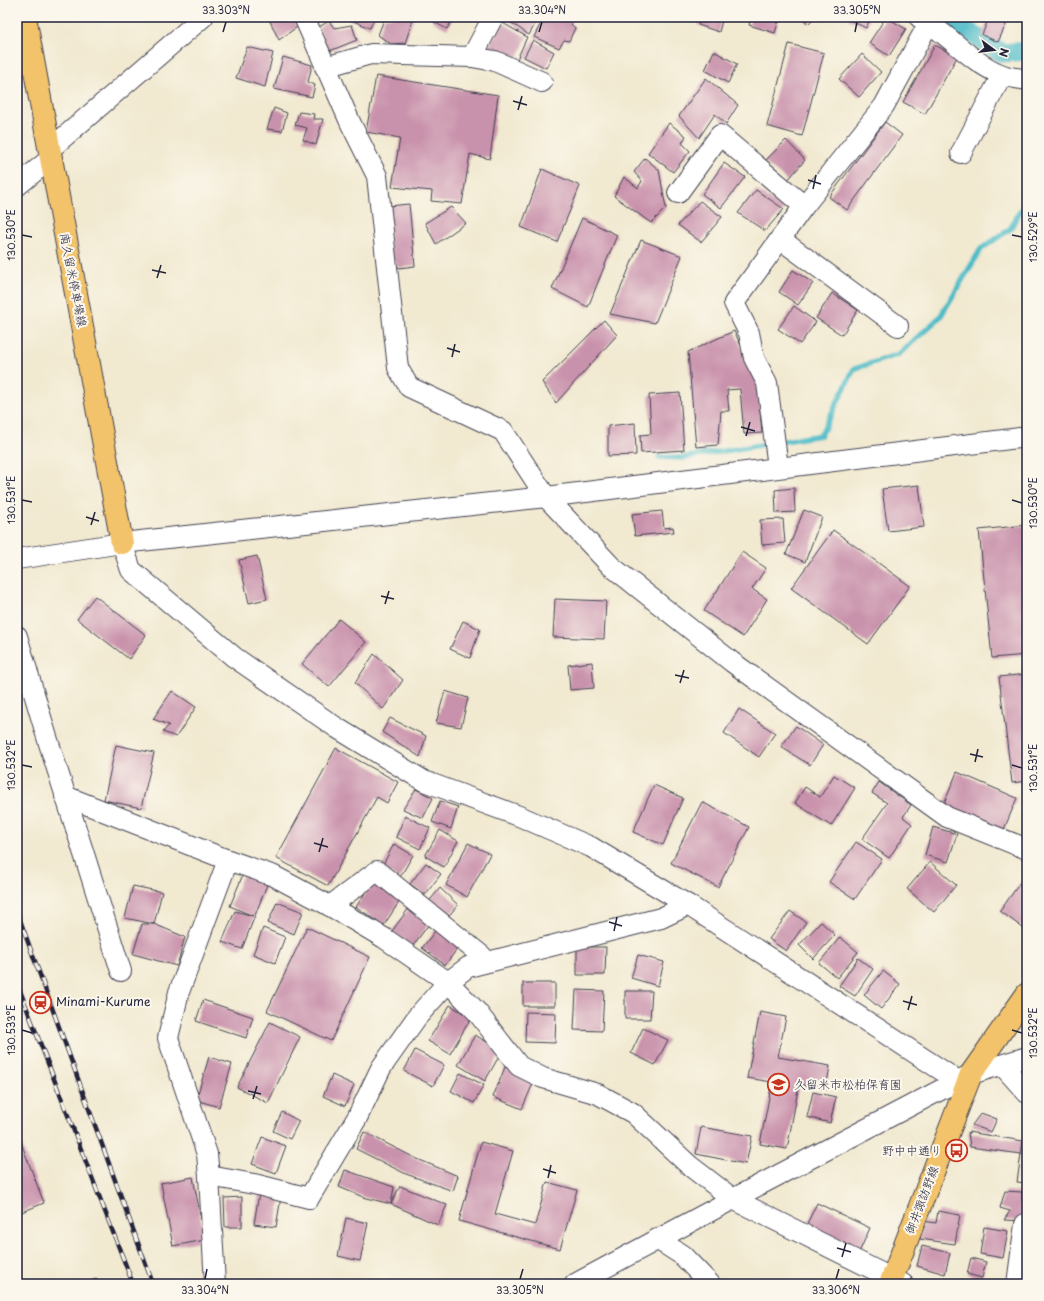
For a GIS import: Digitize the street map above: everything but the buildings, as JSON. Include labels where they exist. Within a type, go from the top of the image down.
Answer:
[{"type":"main road","name":"南久留米停車場線","points":[[25,17],[122,544]]},
{"type":"main road","name":"御井諏訪野線","points":[[895,1283],[964,1078],[1027,994]]},
{"type":"street","points":[[21,179],[203,17]]},
{"type":"street","points":[[304,17],[350,122],[377,176],[398,368],[409,387],[503,431],[546,497],[611,566],[732,662],[947,817],[1027,849]]},
{"type":"street","points":[[472,56],[493,17]]},
{"type":"street","points":[[778,467],[768,383],[754,358],[749,333],[734,303],[804,206],[884,106],[927,19],[970,55],[1002,75],[1027,80]]},
{"type":"street","points":[[325,67],[371,54],[472,56],[495,61],[542,82]]},
{"type":"street","points":[[961,153],[1002,75]]},
{"type":"street","points":[[678,193],[720,135],[804,206]]},
{"type":"street","points":[[780,240],[898,326]]},
{"type":"street","points":[[17,559],[122,544],[546,497],[1027,437]]},
{"type":"street","points":[[122,544],[131,570],[234,657],[337,728],[424,781],[519,816],[591,847],[688,905],[964,1078]]},
{"type":"street","points":[[17,636],[65,796],[121,971]]},
{"type":"street","points":[[65,796],[228,860],[274,876],[330,906],[384,938],[448,982],[477,1012],[519,1066],[543,1078],[598,1094],[633,1113],[690,1166],[733,1199],[895,1283]]},
{"type":"street","points":[[215,1284],[207,1154],[168,1038],[179,992],[228,860]]},
{"type":"street","points":[[330,906],[377,872],[482,956],[485,962]]},
{"type":"street","points":[[209,1176],[254,1184],[309,1198],[357,1118],[381,1068],[417,1017],[448,982],[468,967],[661,918],[688,905]]},
{"type":"street","points":[[575,1284],[657,1239],[964,1078],[1027,1057]]},
{"type":"street","points":[[1002,1065],[1027,1093]]},
{"type":"street","points":[[1017,1284],[1025,1224],[1027,1224]]},
{"type":"street","points":[[657,1239],[682,1255],[710,1284]]},
{"type":"waterway","points":[[949,19],[1002,53],[1027,51]]},
{"type":"waterway","points":[[659,457],[682,458],[821,435],[854,369],[899,354],[940,317],[981,249],[1010,229],[1027,199]]},
{"type":"railway","points":[[17,912],[153,1284]]},
{"type":"railway","points":[[17,983],[133,1284]]},
{"type":"place","name":"Minami-Kurume","points":[[41,1002]]},
{"type":"place","name":"久留米市松柏保育園","points":[[779,1085]]},
{"type":"place","name":"野中中通り","points":[[957,1151]]}]
